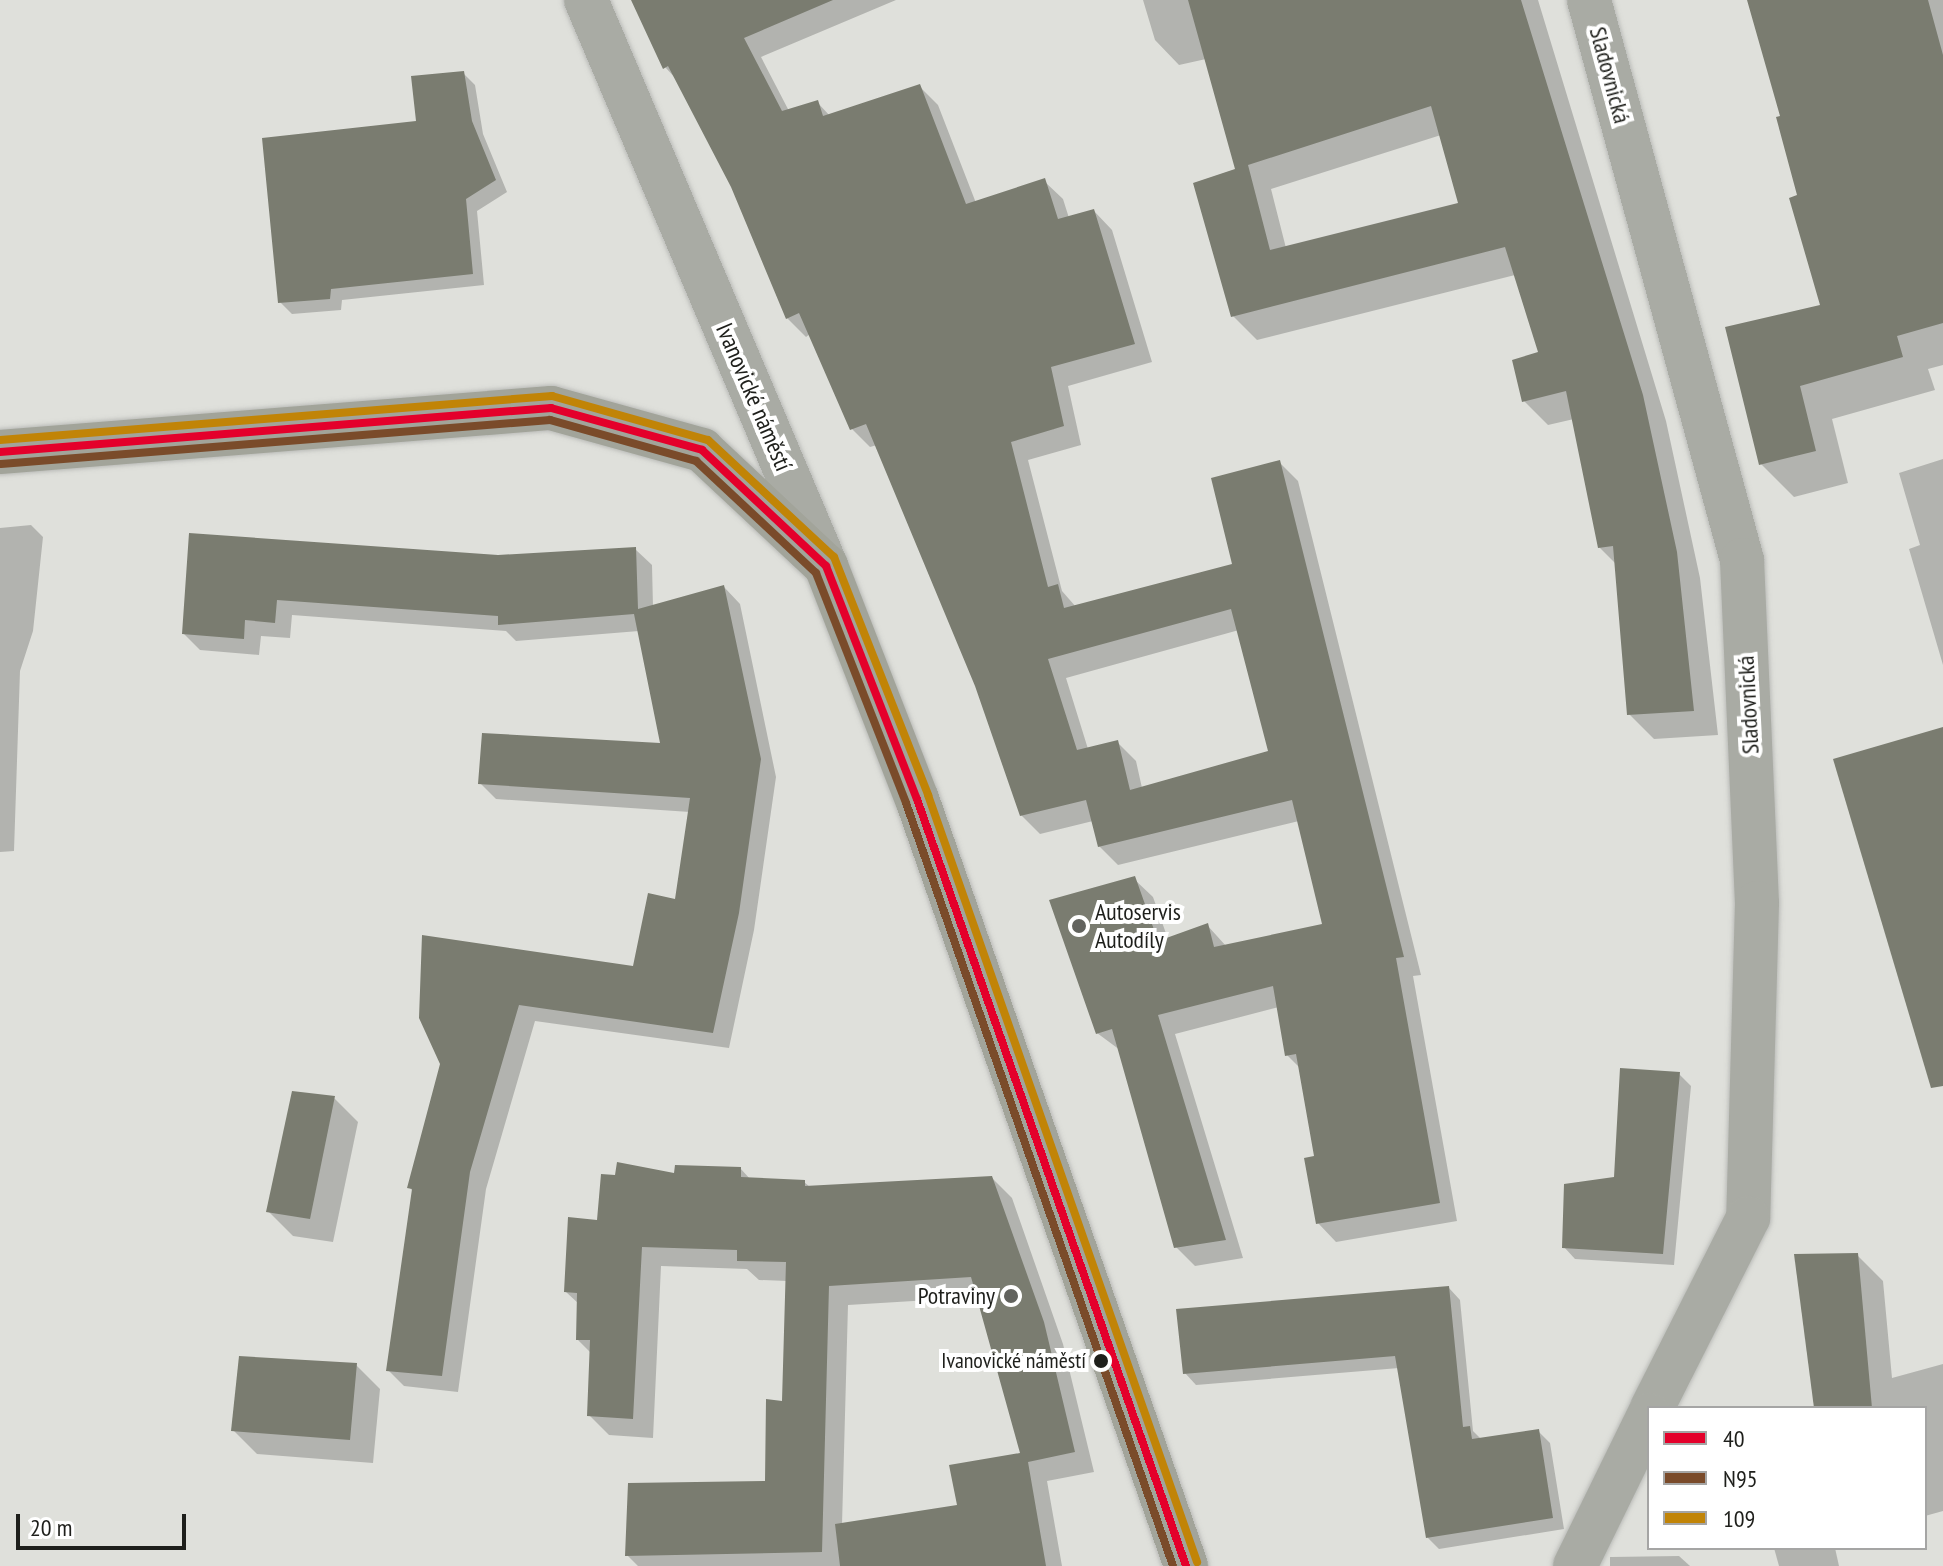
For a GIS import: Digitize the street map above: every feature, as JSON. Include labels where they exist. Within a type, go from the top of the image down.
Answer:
[{"type":"main road","points":[[0,452],[551,408],[702,450],[826,566]]},
{"type":"main road","name":"Ivanovické náměstí","points":[[826,566],[917,799],[1186,1566]]},
{"type":"street","name":"Ivanovické náměstí","points":[[586,0],[826,566]]},
{"type":"street","name":"Sladovnická","points":[[1589,0],[1742,560],[1757,903],[1748,1218],[1653,1406]]},
{"type":"street","points":[[1575,1566],[1647,1419]]},
{"type":"building","points":[[631,0],[833,0],[744,38],[782,111],[818,100],[823,116],[920,84],[966,204],[1045,178],[1058,219],[1094,209],[1135,344],[1051,367],[1064,426],[1011,442],[1048,587],[1058,584],[1064,608],[1232,564],[1211,478],[1280,460],[1404,957],[1396,958],[1440,1203],[1316,1224],[1304,1158],[1314,1156],[1296,1054],[1285,1056],[1273,986],[1158,1015],[1226,1240],[1174,1248],[1112,1029],[1096,1034],[1049,900],[1135,876],[1158,941],[1208,923],[1214,947],[1322,924],[1292,800],[1098,847],[1086,800],[1020,816],[975,686],[866,424],[850,430],[799,313],[786,319],[731,187],[668,66],[663,69]],"holes":[[[1231,609],[1268,751],[1130,790],[1118,740],[1077,750],[1048,659]]]},
{"type":"building","points":[[1188,0],[1521,0],[1643,395],[1677,552],[1694,711],[1627,715],[1613,546],[1598,548],[1566,391],[1522,402],[1512,360],[1538,352],[1505,247],[1231,317],[1193,183],[1235,169]],"holes":[[[1431,106],[1458,203],[1270,250],[1248,165]]]},
{"type":"building","points":[[1747,0],[1928,0],[1943,55],[1943,323],[1897,336],[1903,357],[1800,386],[1816,451],[1759,465],[1725,327],[1820,305],[1789,198],[1797,195],[1776,117],[1780,116]]},
{"type":"building","points":[[464,71],[472,121],[496,180],[466,199],[473,274],[331,289],[330,299],[278,303],[262,138],[416,121],[411,76]]},
{"type":"building","points":[[189,533],[498,555],[636,547],[638,609],[724,585],[761,759],[739,913],[713,1033],[519,1005],[470,1172],[442,1376],[386,1371],[412,1189],[407,1188],[440,1064],[419,1018],[422,935],[633,966],[648,893],[675,899],[690,798],[478,784],[482,733],[660,743],[634,614],[498,625],[498,616],[277,600],[275,623],[245,620],[244,639],[182,634]]},
{"type":"building","points":[[1943,727],[1943,1086],[1931,1088],[1833,759]]},
{"type":"building","points":[[1620,1068],[1680,1072],[1663,1254],[1562,1248],[1564,1184],[1614,1177]]},
{"type":"building","points":[[292,1091],[335,1096],[310,1219],[266,1212]]},
{"type":"building","points":[[617,1162],[674,1173],[675,1165],[741,1167],[741,1177],[805,1180],[805,1186],[992,1176],[1044,1322],[1075,1452],[1028,1462],[1046,1566],[840,1566],[835,1524],[957,1505],[949,1465],[1020,1453],[971,1277],[829,1286],[822,1552],[625,1556],[628,1483],[765,1481],[766,1399],[782,1401],[786,1262],[737,1261],[737,1250],[642,1247],[633,1419],[587,1416],[590,1340],[576,1340],[577,1293],[564,1292],[568,1217],[597,1220],[601,1174],[615,1175]]},
{"type":"building","points":[[1858,1253],[1872,1406],[1814,1406],[1794,1254]]},
{"type":"building","points":[[1449,1286],[1463,1427],[1470,1426],[1472,1439],[1539,1429],[1553,1518],[1426,1538],[1395,1356],[1183,1374],[1176,1309]]},
{"type":"building","points":[[239,1356],[357,1363],[350,1440],[231,1431]]},
{"type":"transit line","name":"109","points":[[0,440],[552,396],[708,440],[834,557],[928,795],[1197,1562]]},
{"type":"transit line","name":"40","points":[[0,452],[551,408],[702,450],[826,566],[917,799],[1186,1566]]},
{"type":"transit line","name":"N95","points":[[1,464],[550,420],[696,461],[816,573],[906,803],[1173,1566]]},
{"type":"place","name":"Autoservis Autodíly","points":[[1079,926]]},
{"type":"place","name":"Potraviny","points":[[1011,1296]]},
{"type":"place","name":"Ivanovické náměstí","points":[[1101,1361]]}]
